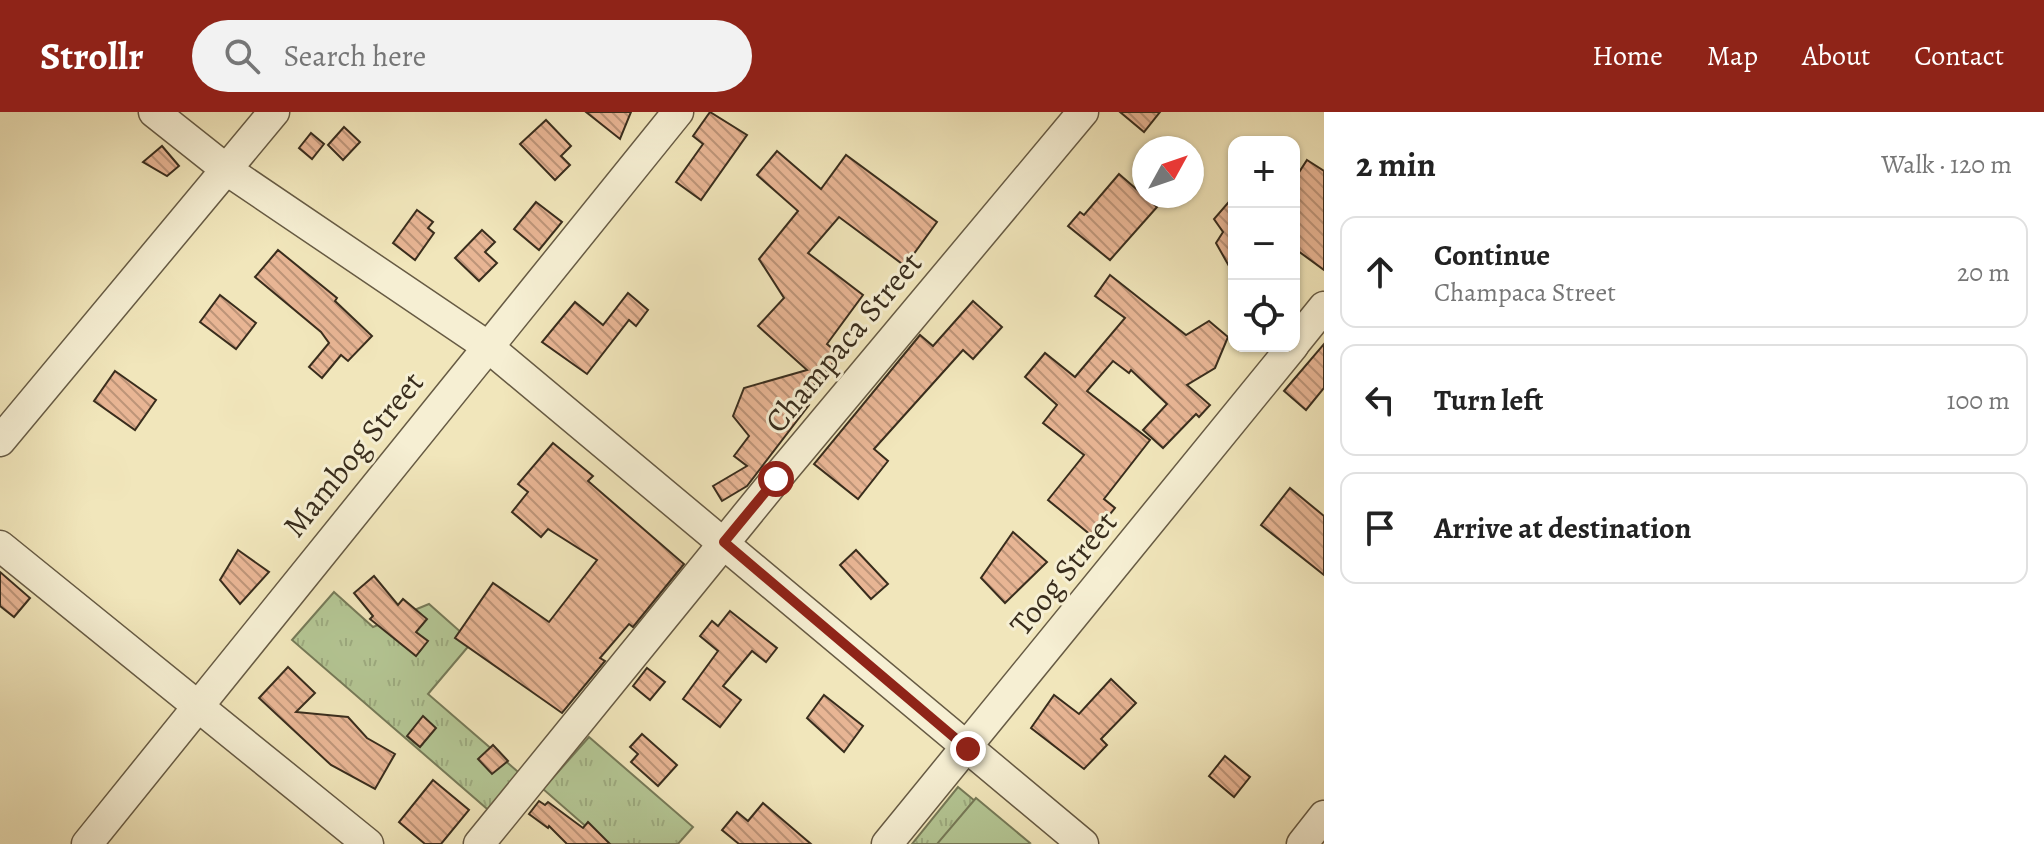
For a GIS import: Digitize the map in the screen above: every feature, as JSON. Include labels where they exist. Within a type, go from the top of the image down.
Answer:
[{"type":"street","points":[[154,112],[227,170],[487,346],[1083,844]]},
{"type":"street","points":[[0,441],[274,112]]},
{"type":"street","name":"Mambog Street","points":[[87,844],[678,112]]},
{"type":"street","name":"Champaca Street","points":[[479,844],[724,542],[1083,112]]},
{"type":"street","name":"Toog Street","points":[[1300,336],[1324,307]]},
{"type":"street","name":"Toog Street","points":[[887,844],[968,749],[1287,352]]},
{"type":"street","points":[[0,546],[368,844]]},
{"type":"street","points":[[1302,844],[1324,816]]},
{"type":"green space","points":[[334,592],[373,627],[429,604],[472,642],[428,694],[524,777],[493,814],[292,640]]},
{"type":"green space","points":[[589,737],[693,827],[678,844],[606,844],[543,789]]},
{"type":"green space","points":[[958,787],[1027,844],[912,844]]},
{"type":"green space","points":[[976,798],[1030,843],[937,844]]},
{"type":"building","points":[[586,112],[631,112],[620,139]]},
{"type":"building","points":[[710,112],[747,135],[701,200],[676,182],[703,144],[693,136]]},
{"type":"building","points":[[1120,112],[1160,112],[1144,132]]},
{"type":"building","points":[[546,120],[571,146],[561,156],[570,165],[555,180],[520,144]]},
{"type":"building","points":[[344,127],[360,142],[343,160],[328,145]]},
{"type":"building","points":[[311,133],[324,144],[312,159],[299,148]]},
{"type":"building","points":[[162,146],[179,166],[167,176],[143,162]]},
{"type":"building","points":[[777,151],[821,189],[846,155],[937,222],[905,266],[839,217],[808,253],[863,295],[827,344],[840,355],[801,399],[809,405],[747,486],[722,501],[713,486],[747,466],[734,456],[749,436],[733,416],[744,388],[807,370],[758,326],[784,298],[759,259],[798,211],[757,175]]},
{"type":"building","points":[[1307,160],[1324,171],[1324,270],[1300,252],[1300,171]]},
{"type":"building","points":[[1119,174],[1132,185],[1132,208],[1156,208],[1110,260],[1068,226],[1080,212],[1084,215]]},
{"type":"building","points":[[536,202],[562,222],[539,250],[514,229]]},
{"type":"building","points":[[1228,203],[1228,264],[1216,243],[1223,232],[1214,219]]},
{"type":"building","points":[[417,210],[433,222],[428,228],[434,233],[415,260],[393,243]]},
{"type":"building","points":[[482,230],[495,242],[485,252],[497,263],[479,281],[455,258]]},
{"type":"building","points":[[278,250],[337,298],[335,301],[372,336],[348,361],[341,355],[322,378],[309,367],[329,343],[321,332],[255,277]]},
{"type":"building","points":[[1110,275],[1186,335],[1209,321],[1228,337],[1215,368],[1187,385],[1210,405],[1199,417],[1196,414],[1163,448],[1143,430],[1167,404],[1131,370],[1129,373],[1113,361],[1087,391],[1150,440],[1104,499],[1115,508],[1092,536],[1048,500],[1084,455],[1043,423],[1057,405],[1025,377],[1045,353],[1075,377],[1125,318],[1095,296]]},
{"type":"building","points":[[628,293],[648,310],[636,326],[629,320],[587,374],[542,342],[575,302],[603,325]]},
{"type":"building","points":[[220,295],[256,323],[236,349],[200,322]]},
{"type":"building","points":[[973,301],[1002,327],[973,359],[963,350],[874,449],[888,461],[858,499],[814,464],[920,335],[933,346]]},
{"type":"building","points":[[1324,344],[1324,388],[1306,410],[1284,391]]},
{"type":"building","points":[[115,371],[156,400],[135,430],[94,401]]},
{"type":"building","points":[[553,443],[593,476],[588,481],[684,564],[633,627],[629,624],[600,658],[605,661],[562,713],[455,638],[493,583],[549,622],[597,560],[548,529],[541,537],[512,512],[528,492],[518,484]]},
{"type":"building","points":[[1290,488],[1324,516],[1324,575],[1261,525]]},
{"type":"building","points":[[1013,532],[1047,562],[1005,603],[981,578]]},
{"type":"building","points":[[238,550],[269,572],[240,604],[220,580]]},
{"type":"building","points":[[856,550],[888,584],[871,599],[840,565]]},
{"type":"building","points":[[0,572],[30,598],[14,617],[0,606]]},
{"type":"building","points":[[374,576],[398,605],[403,599],[427,619],[416,632],[428,641],[416,656],[370,619],[373,616],[354,593]]},
{"type":"building","points":[[730,611],[777,648],[766,662],[752,651],[723,686],[741,700],[720,727],[683,699],[718,651],[700,636],[712,621],[718,626]]},
{"type":"building","points":[[288,667],[315,693],[296,712],[348,717],[367,738],[395,754],[375,789],[331,765],[259,698]]},
{"type":"building","points":[[647,668],[665,682],[650,700],[633,686]]},
{"type":"building","points":[[1111,679],[1136,703],[1101,739],[1107,745],[1084,769],[1031,728],[1054,695],[1079,714]]},
{"type":"building","points":[[824,695],[863,726],[844,752],[807,718]]},
{"type":"building","points":[[423,716],[436,728],[420,747],[407,736]]},
{"type":"building","points":[[642,734],[677,765],[658,786],[631,762],[638,754],[630,747]]},
{"type":"building","points":[[493,745],[508,761],[492,774],[478,759]]},
{"type":"building","points":[[1225,756],[1250,777],[1234,797],[1209,776]]},
{"type":"building","points":[[433,780],[469,810],[441,844],[425,844],[399,822]]},
{"type":"building","points":[[539,801],[545,805],[548,802],[583,828],[588,822],[610,844],[567,844],[549,826],[529,814]]},
{"type":"building","points":[[763,803],[811,844],[739,844],[722,830],[737,812],[748,821]]},
{"type":"route","points":[[776,479],[724,542],[968,749]]}]
